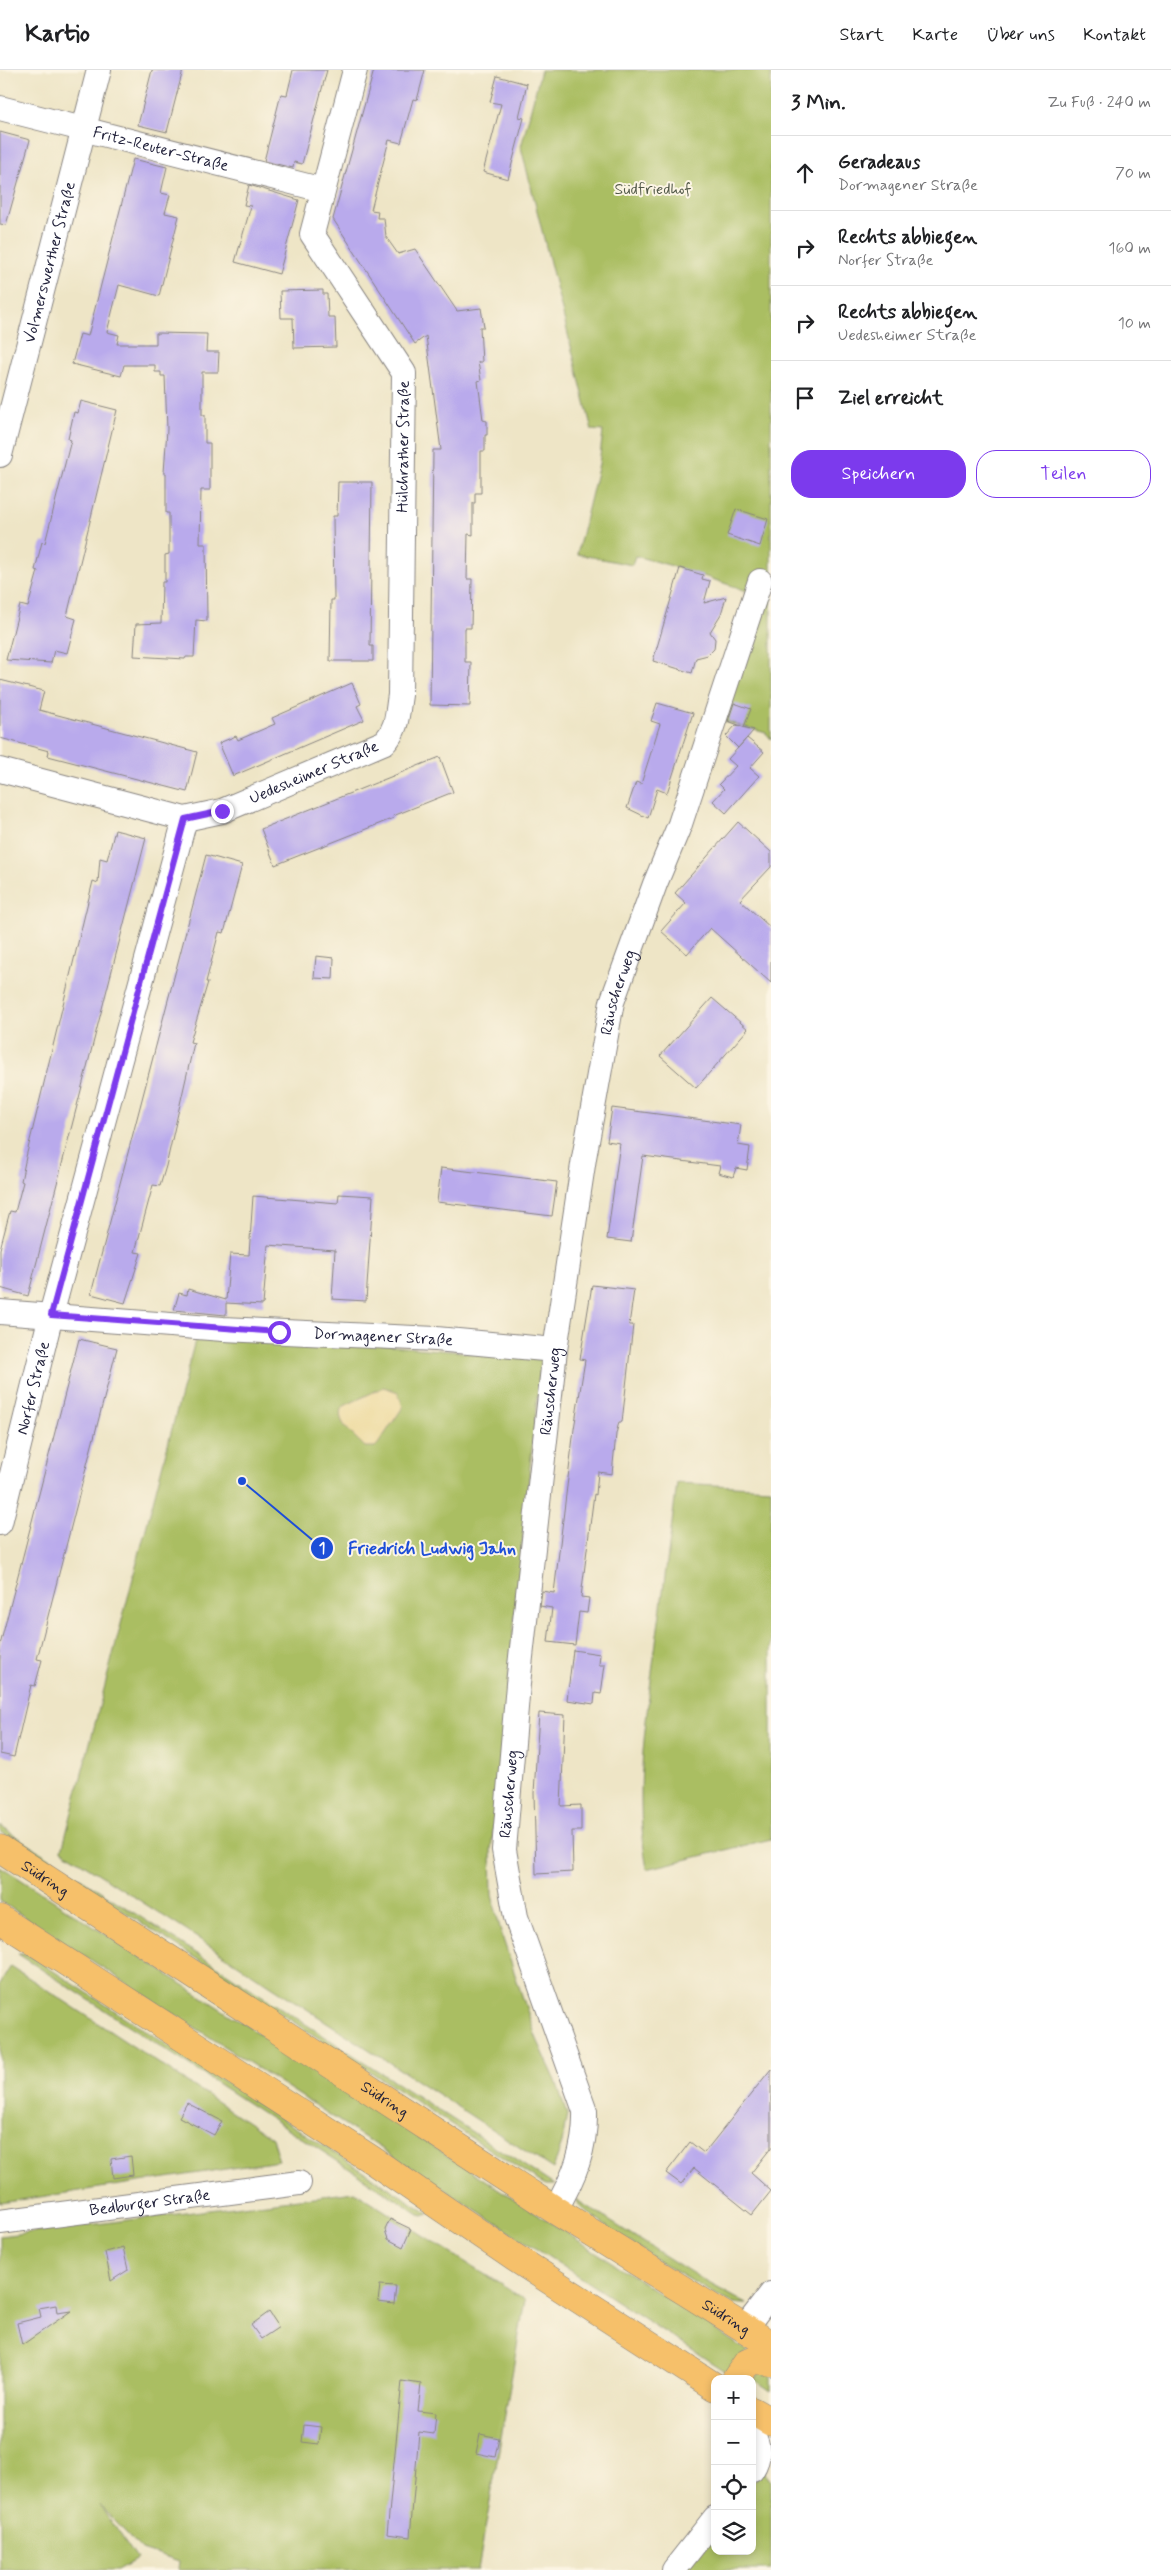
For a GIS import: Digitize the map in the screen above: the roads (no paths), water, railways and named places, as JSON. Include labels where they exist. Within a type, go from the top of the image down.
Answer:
[{"type":"main road","name":"Südring","points":[[0,1849],[555,2210],[771,2345]]},
{"type":"main road","points":[[0,1919],[379,2165],[522,2262],[711,2384]]},
{"type":"main road","points":[[738,2375],[746,2363],[756,2360],[771,2362]]},
{"type":"main road","points":[[756,2413],[771,2422]]},
{"type":"street","name":"Volmerswerther Straße","points":[[0,456],[99,70]]},
{"type":"street","name":"Hülchrather Straße","points":[[355,70],[312,234],[404,373],[398,704]]},
{"type":"street","name":"Fritz-Reuter-Straße","points":[[0,108],[323,190]]},
{"type":"street","name":"Räuscherweg","points":[[555,2210],[578,2167],[586,2131],[585,2111],[516,1917],[504,1850],[518,1684],[555,1350],[584,1158],[612,1002],[655,884],[680,824],[760,581]]},
{"type":"street","name":"Uedesheimer Straße","points":[[0,770],[185,819],[222,811],[385,742],[396,724],[398,704]]},
{"type":"street","name":"Norfer Straße","points":[[0,1523],[51,1315],[185,819]]},
{"type":"street","name":"Dormagener Straße","points":[[0,1312],[223,1329],[436,1339],[555,1350]]},
{"type":"street","name":"Bedburger Straße","points":[[0,2222],[299,2183]]},
{"type":"street","points":[[744,2329],[771,2294]]},
{"type":"street","points":[[756,2442],[759,2449],[756,2464]]},
{"type":"street","points":[[674,2570],[711,2523]]},
{"type":"place","name":"Friedrich Ludwig Jahn","points":[[242,1481]]},
{"type":"park label","name":"Südfriedhof","points":[[653,189]]}]
